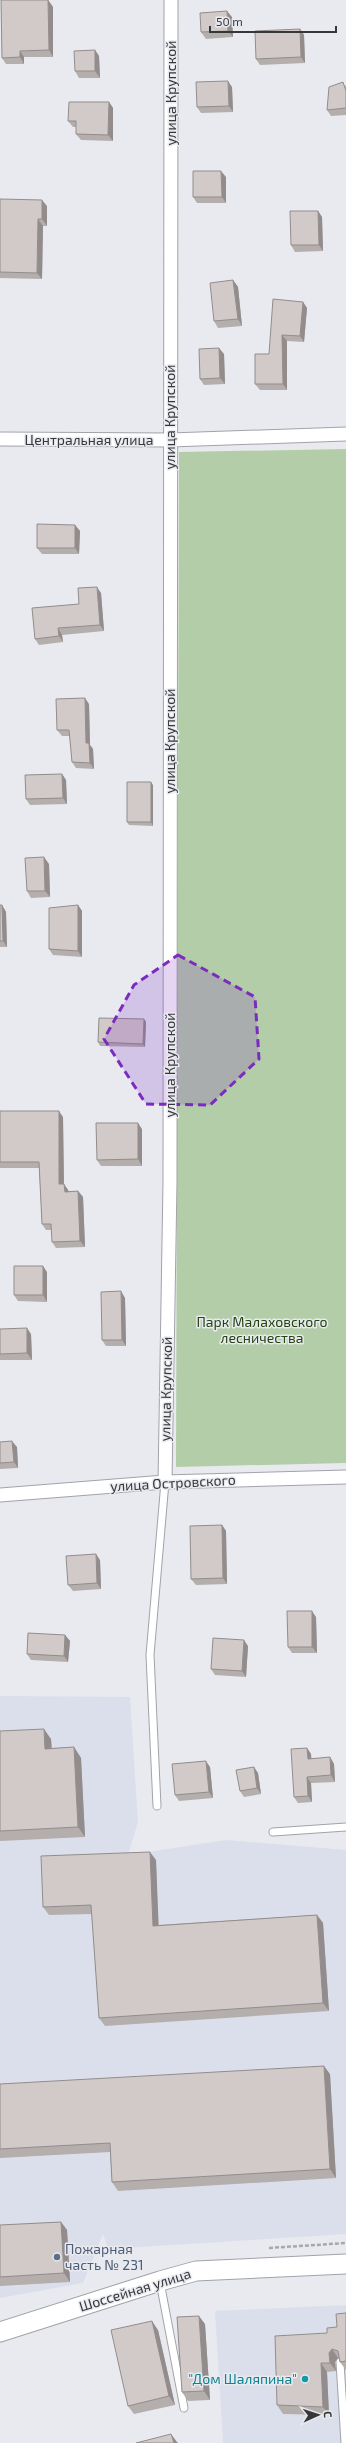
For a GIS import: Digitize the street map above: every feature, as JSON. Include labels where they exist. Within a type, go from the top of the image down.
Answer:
[{"type":"main road","name":"Шоссейная улица","points":[[0,2332],[160,2281],[196,2272],[346,2264]]},
{"type":"street","name":"улица Крупской","points":[[165,1482],[170,1182],[171,0]]},
{"type":"street","name":"Центральная улица","points":[[0,439],[170,440],[346,434]]},
{"type":"street","name":"улица Островского","points":[[0,1495],[165,1482],[346,1477]]},
{"type":"lane","points":[[157,1806],[150,1655],[165,1482]]},
{"type":"lane","points":[[273,1832],[346,1827]]},
{"type":"lane","points":[[160,2281],[184,2408]]},
{"type":"lane","points":[[340,2362],[345,2411],[345,2443]]},
{"type":"highlighted area","points":[[178,955],[255,997],[259,1059],[210,1105],[146,1104],[104,1039],[134,985]]},
{"type":"shaded area","points":[[0,1696],[130,1697],[138,1822],[128,1855],[226,1840],[346,1850],[346,2234],[108,2249],[103,2234],[83,2283],[0,2298]]},
{"type":"shaded area","points":[[346,2305],[346,2443],[223,2443],[215,2311]]},
{"type":"green space","name":"Парк Малаховского лесничества","points":[[346,449],[346,1463],[176,1467],[179,452]]},
{"type":"building","points":[[1,0],[48,0],[49,50],[20,51],[20,57],[2,58]]},
{"type":"building","points":[[227,11],[228,31],[201,32],[200,13]]},
{"type":"building","points":[[300,29],[301,57],[256,59],[255,31]]},
{"type":"building","points":[[95,50],[95,71],[75,71],[74,51]]},
{"type":"building","points":[[228,81],[229,106],[197,107],[196,82]]},
{"type":"building","points":[[343,82],[346,91],[346,108],[327,110],[329,87]]},
{"type":"building","points":[[69,102],[109,102],[108,135],[76,134],[76,121],[68,121]]},
{"type":"building","points":[[193,171],[221,171],[222,197],[193,197]]},
{"type":"building","points":[[0,199],[42,200],[42,219],[38,219],[37,273],[0,272]]},
{"type":"building","points":[[290,211],[318,211],[319,245],[291,245]]},
{"type":"building","points":[[233,280],[238,319],[214,321],[210,283]]},
{"type":"building","points":[[273,299],[303,302],[300,336],[282,335],[283,384],[255,384],[255,354],[269,354]]},
{"type":"building","points":[[219,348],[220,378],[200,379],[199,349]]},
{"type":"building","points":[[37,524],[75,525],[75,548],[37,548]]},
{"type":"building","points":[[97,587],[100,625],[58,628],[59,636],[35,639],[32,608],[79,604],[78,588]]},
{"type":"building","points":[[85,698],[86,743],[89,743],[90,763],[72,762],[69,730],[57,730],[56,699]]},
{"type":"building","points":[[62,774],[63,798],[26,799],[25,775]]},
{"type":"building","points":[[127,782],[151,782],[151,822],[127,822]]},
{"type":"building","points":[[44,857],[45,891],[27,891],[25,858]]},
{"type":"building","points":[[0,905],[2,905],[3,941],[0,941]]},
{"type":"building","points":[[78,905],[78,951],[49,949],[49,908]]},
{"type":"building","points":[[99,1018],[144,1019],[143,1044],[98,1042]]},
{"type":"building","points":[[0,1111],[59,1111],[59,1184],[64,1184],[65,1192],[78,1191],[80,1241],[52,1242],[51,1224],[42,1224],[39,1162],[0,1162]]},
{"type":"building","points":[[96,1123],[138,1123],[138,1159],[97,1160]]},
{"type":"building","points":[[14,1266],[43,1266],[43,1295],[14,1295]]},
{"type":"building","points":[[121,1291],[122,1340],[102,1340],[101,1292]]},
{"type":"building","points":[[27,1328],[27,1353],[0,1354],[0,1329]]},
{"type":"building","points":[[12,1441],[14,1462],[0,1463],[0,1442]]},
{"type":"building","points":[[222,1525],[223,1578],[191,1579],[190,1526]]},
{"type":"building","points":[[96,1554],[97,1583],[68,1585],[66,1556]]},
{"type":"building","points":[[287,1611],[312,1611],[312,1647],[288,1647]]},
{"type":"building","points":[[28,1633],[65,1635],[64,1656],[27,1654]]},
{"type":"building","points":[[213,1638],[244,1640],[242,1671],[211,1669]]},
{"type":"building","points":[[44,1729],[45,1749],[74,1747],[78,1827],[0,1831],[0,1731]]},
{"type":"building","points":[[307,1748],[308,1759],[330,1757],[331,1775],[307,1777],[308,1796],[294,1797],[291,1749]]},
{"type":"building","points":[[206,1761],[209,1792],[175,1795],[172,1764]]},
{"type":"building","points":[[254,1767],[257,1788],[240,1791],[236,1770]]},
{"type":"building","points":[[150,1852],[153,1926],[317,1915],[323,2003],[99,2018],[91,1905],[43,1907],[41,1856]]},
{"type":"building","points":[[324,2066],[330,2169],[112,2182],[110,2143],[0,2149],[0,2084]]},
{"type":"building","points":[[61,2222],[64,2273],[0,2277],[0,2225]]},
{"type":"building","name":"\"Дом Шаляпина\"","points":[[346,2313],[346,2361],[340,2362],[338,2351],[332,2349],[329,2353],[330,2363],[321,2363],[323,2407],[277,2405],[275,2336],[327,2333],[327,2328],[337,2327],[336,2314]]},
{"type":"building","points":[[199,2316],[204,2391],[182,2392],[177,2317]]},
{"type":"building","points":[[152,2321],[169,2396],[128,2406],[111,2330]]},
{"type":"building","points":[[171,2434],[174,2443],[136,2443]]},
{"type":"place","name":"Пожарная часть № 231","points":[[57,2257]]},
{"type":"place","name":"\"Дом Шаляпина\"","points":[[305,2379]]}]
